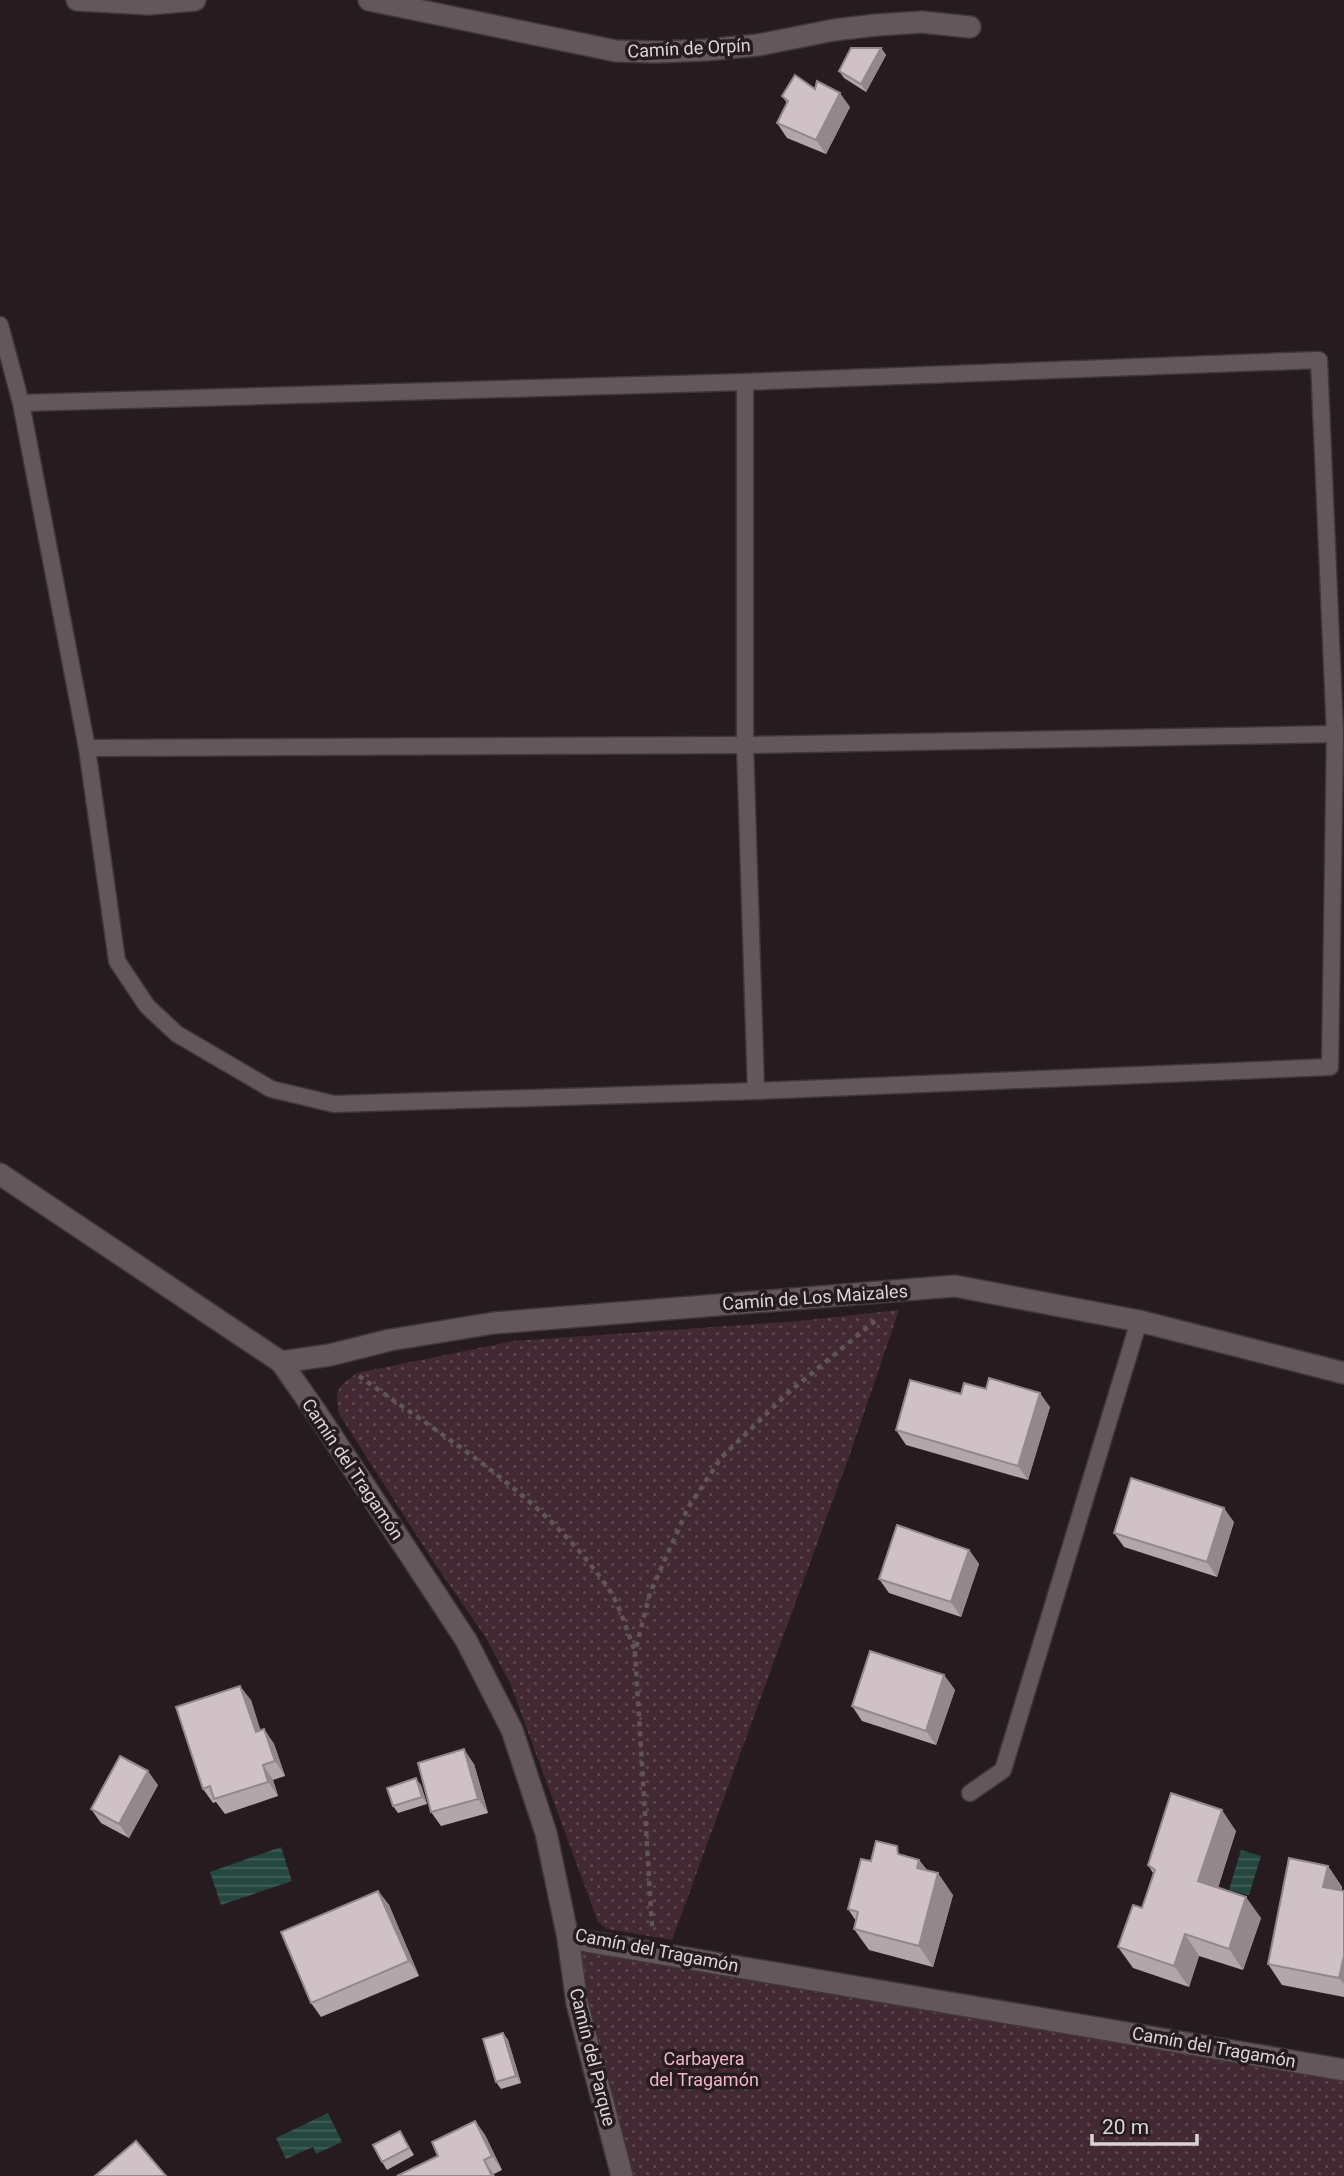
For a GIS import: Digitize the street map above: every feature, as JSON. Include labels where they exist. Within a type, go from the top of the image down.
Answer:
[{"type":"street","points":[[77,0],[149,4],[195,0]]},
{"type":"street","name":"Camín de Orpín","points":[[369,0],[616,51],[706,50],[876,25],[922,22],[970,27]]},
{"type":"street","name":"Camín del Tragamón","points":[[0,1174],[281,1362],[466,1640],[512,1730],[546,1833],[568,1938],[1344,2070]]},
{"type":"street","name":"Camín de Los Maizales","points":[[281,1362],[494,1323],[955,1286],[1139,1321],[1344,1373]]},
{"type":"street","name":"Camín del Parque","points":[[568,1938],[577,2003],[622,2176]]},
{"type":"lane","points":[[0,325],[21,403],[87,748],[117,961],[147,1006],[177,1034],[271,1089],[334,1104],[756,1091],[1330,1067],[1335,734],[1319,360],[746,382],[21,403]]},
{"type":"lane","points":[[746,382],[745,745],[756,1091]]},
{"type":"lane","points":[[87,748],[745,745],[1335,734]]},
{"type":"lane","points":[[970,1793],[1003,1770],[1139,1321]]},
{"type":"path","points":[[635,1651],[650,1593],[688,1508],[721,1458],[788,1393],[876,1321],[889,1291]]},
{"type":"path","points":[[330,1355],[485,1465],[561,1530],[612,1593],[635,1651],[654,1951]]},
{"type":"green space","points":[[899,1310],[851,1451],[672,1940],[607,1929],[598,1922],[510,1683],[486,1638],[339,1414],[337,1394],[345,1382],[357,1373],[514,1341],[799,1321]]},
{"type":"green space","name":"Carbayera del Tragamón","points":[[568,1938],[1344,2070],[1344,2176],[622,2176]]},
{"type":"shaded area","points":[[281,1847],[292,1881],[221,1905],[210,1872]]},
{"type":"shaded area","points":[[1241,1850],[1261,1856],[1249,1895],[1229,1890]]},
{"type":"shaded area","points":[[328,2113],[342,2142],[316,2154],[313,2147],[286,2159],[276,2138]]},
{"type":"building","points":[[851,48],[881,48],[861,84],[839,71]]},
{"type":"building","points":[[795,75],[815,89],[817,81],[840,93],[816,140],[777,123],[788,101],[782,96]]},
{"type":"building","points":[[989,1378],[1040,1393],[1018,1466],[896,1430],[910,1380],[961,1394],[964,1383],[986,1389]]},
{"type":"building","points":[[1131,1478],[1224,1508],[1207,1562],[1114,1533]]},
{"type":"building","points":[[897,1525],[969,1550],[951,1602],[879,1579]]},
{"type":"building","points":[[870,1651],[944,1675],[926,1731],[852,1706]]},
{"type":"building","points":[[240,1686],[256,1732],[264,1729],[275,1761],[263,1765],[268,1782],[214,1799],[210,1786],[203,1789],[176,1707]]},
{"type":"building","points":[[464,1749],[478,1799],[431,1812],[418,1763]]},
{"type":"building","points":[[120,1756],[148,1771],[119,1824],[91,1809]]},
{"type":"building","points":[[416,1778],[422,1797],[393,1806],[387,1788]]},
{"type":"building","points":[[1171,1793],[1222,1810],[1198,1881],[1246,1897],[1229,1949],[1185,1934],[1174,1966],[1118,1947],[1133,1905],[1142,1908],[1155,1870],[1148,1865]]},
{"type":"building","points":[[876,1841],[897,1846],[898,1854],[919,1860],[917,1868],[938,1873],[919,1946],[854,1929],[858,1912],[848,1909],[861,1859],[871,1861]]},
{"type":"building","points":[[1289,1858],[1328,1866],[1323,1887],[1344,1891],[1344,1956],[1339,1978],[1268,1964]]},
{"type":"building","points":[[378,1891],[409,1961],[311,2003],[281,1932]]},
{"type":"building","points":[[503,2033],[516,2076],[496,2082],[483,2039]]},
{"type":"building","points":[[475,2121],[492,2156],[484,2160],[492,2176],[397,2176],[438,2156],[432,2142]]},
{"type":"building","points":[[400,2131],[409,2148],[382,2162],[373,2145]]},
{"type":"building","points":[[136,2141],[166,2176],[95,2176]]}]
